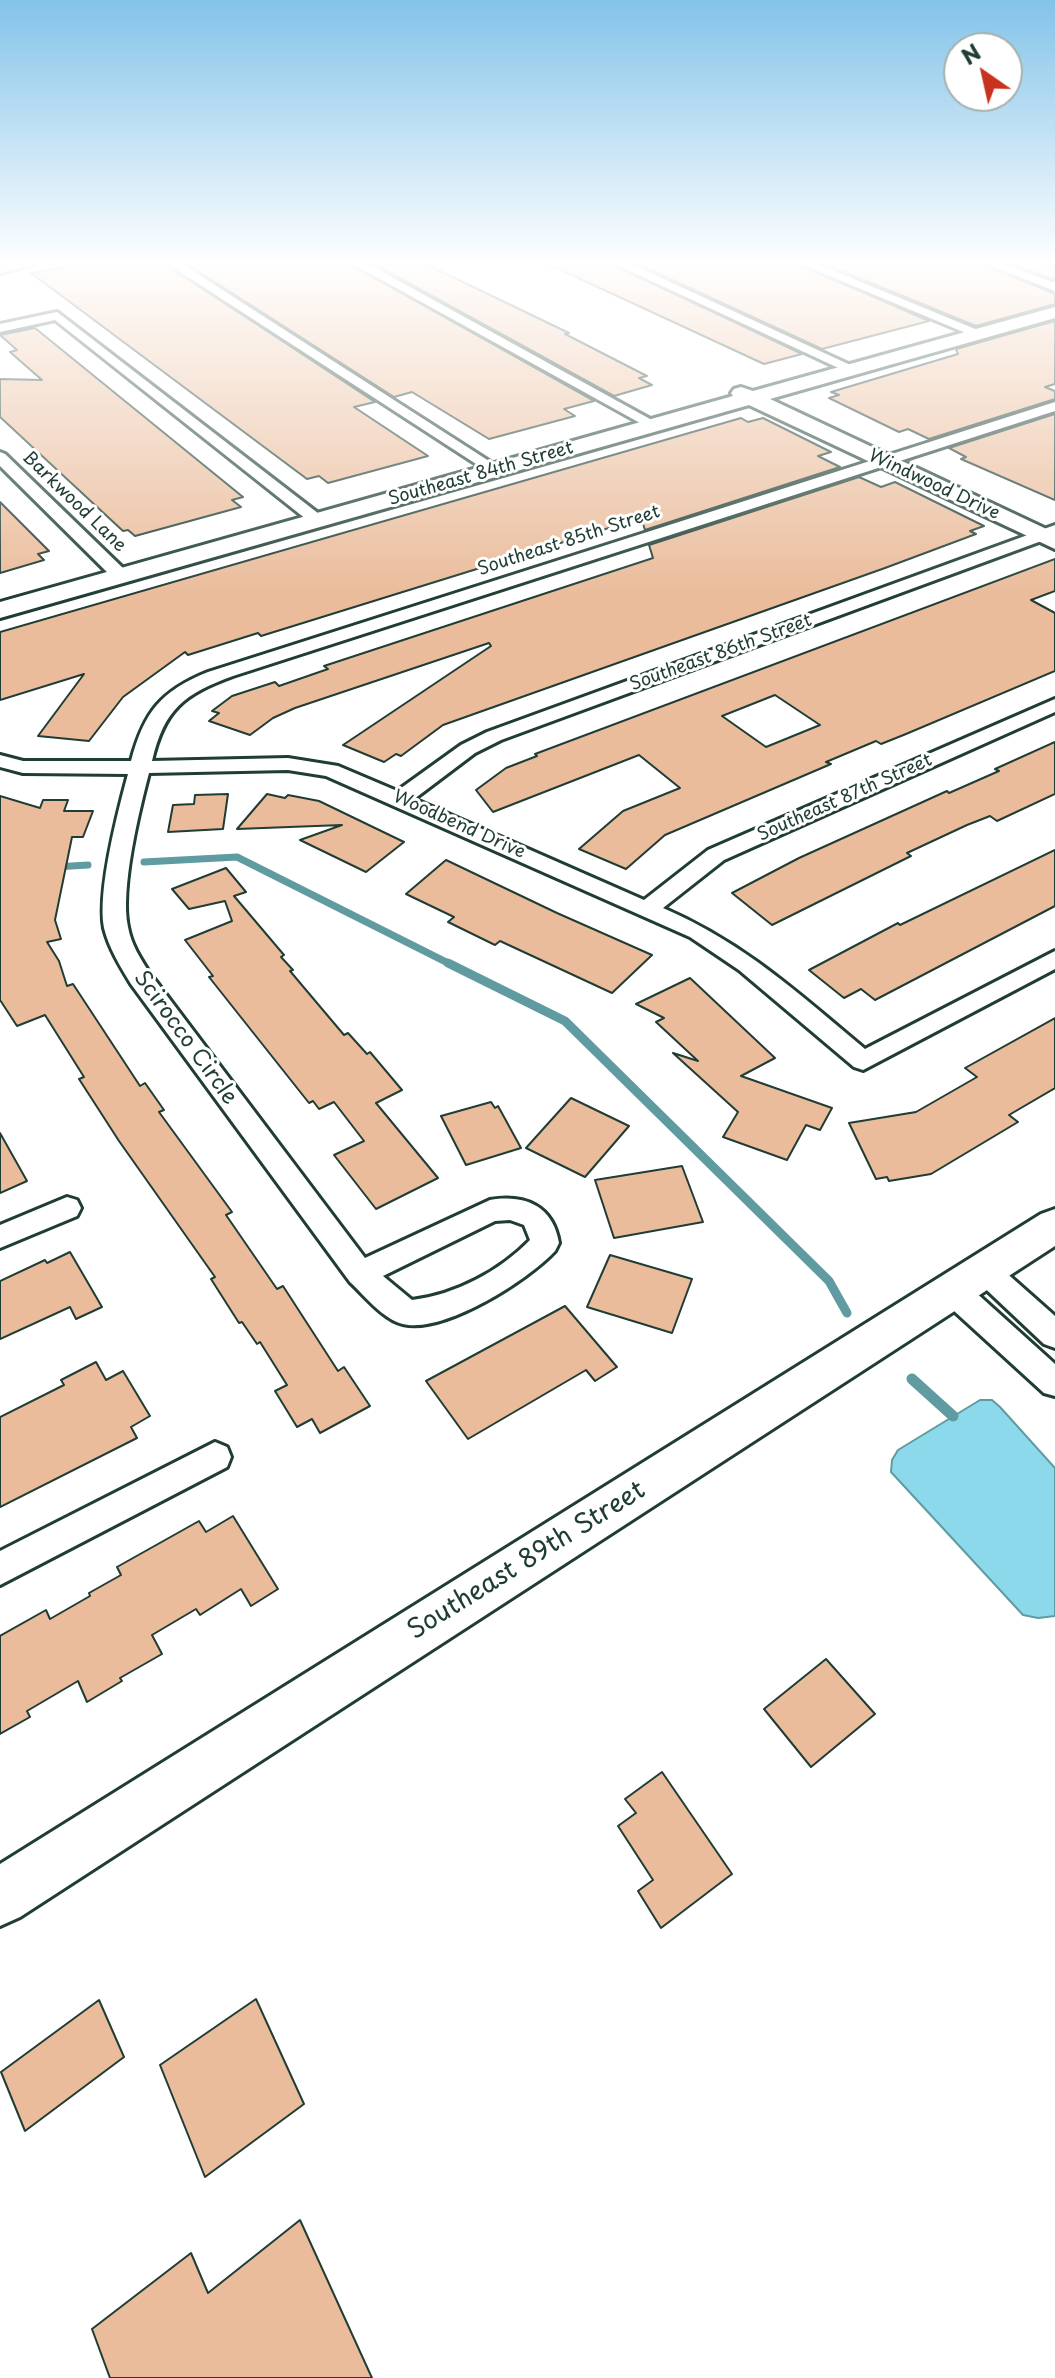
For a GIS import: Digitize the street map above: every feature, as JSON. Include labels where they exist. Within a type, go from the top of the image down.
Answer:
[{"type":"street","points":[[132,375],[317,520]]},
{"type":"street","points":[[347,375],[495,470]]},
{"type":"street","points":[[561,375],[654,425]]},
{"type":"street","name":"Southeast 84th Street","points":[[0,588],[112,567],[317,520],[654,425],[786,375]]},
{"type":"street","points":[[779,390],[831,375]]},
{"type":"street","name":"Southeast 84th Street","points":[[0,610],[112,567],[297,505],[727,386]]},
{"type":"street","name":"Windwood Drive","points":[[727,386],[779,390],[984,484]]},
{"type":"street","name":"Windwood Drive","points":[[753,388],[884,461],[1050,536]]},
{"type":"street","name":"Southeast 85th Street","points":[[141,767],[149,734],[158,715],[179,695],[207,679],[1055,406]]},
{"type":"street","name":"Barkwood Lane","points":[[0,457],[112,567]]},
{"type":"street","name":"Southeast 86th Street","points":[[400,799],[468,749],[494,736],[1050,536]]},
{"type":"street","name":"Southeast 87th Street","points":[[647,909],[716,855],[1055,705]]},
{"type":"street","name":"Woodbend Drive","points":[[0,761],[44,769],[257,764],[312,766],[355,779],[698,932],[731,951],[863,1061],[1055,959]]},
{"type":"street","name":"Scirocco Circle","points":[[141,767],[116,876],[115,920],[119,938],[140,978],[360,1274],[406,1313],[426,1312],[447,1306],[522,1266],[545,1243],[544,1231],[539,1221],[521,1209],[507,1207],[490,1211],[360,1274]]},
{"type":"street","points":[[0,1237],[67,1208]]},
{"type":"street","name":"Southeast 89th Street","points":[[0,1897],[1055,1225]]},
{"type":"street","points":[[968,1280],[1055,1335]]},
{"type":"street","points":[[968,1280],[1055,1383]]},
{"type":"street","points":[[0,1569],[215,1457]]},
{"type":"water","points":[[980,1400],[992,1400],[1000,1407],[1055,1468],[1055,1616],[1038,1618],[1023,1615],[891,1472],[892,1460],[898,1450]]},
{"type":"building","points":[[36,375],[93,375],[243,497],[232,500],[241,507],[135,536],[128,530],[123,531],[0,417],[0,379],[42,380]]},
{"type":"building","points":[[168,375],[334,375],[375,402],[354,407],[428,456],[328,483],[319,476],[307,479]]},
{"type":"building","points":[[360,375],[548,375],[594,401],[564,409],[575,416],[489,439],[412,392],[394,397]]},
{"type":"building","points":[[576,375],[645,375],[639,378],[652,385],[614,396]]},
{"type":"building","points":[[888,375],[1055,375],[1055,384],[1045,387],[1055,391],[1055,399],[929,439],[908,429],[899,432],[829,398],[839,395],[831,392]]},
{"type":"building","points":[[1055,414],[1055,500],[961,459],[966,457],[949,448]]},
{"type":"building","points":[[741,418],[748,422],[763,418],[831,452],[818,456],[840,467],[645,530],[641,518],[261,636],[258,633],[188,655],[185,652],[123,697],[89,741],[38,736],[84,674],[0,700],[0,632]]},
{"type":"building","points":[[859,477],[881,487],[895,482],[984,526],[970,531],[976,534],[885,568],[443,725],[401,756],[396,754],[384,762],[343,745],[491,646],[489,643],[295,708],[273,718],[250,735],[209,721],[219,713],[212,711],[232,696],[275,682],[279,686],[328,669],[324,666],[653,558],[649,545]]},
{"type":"building","points":[[0,502],[49,551],[38,554],[44,560],[0,573]]},
{"type":"building","points":[[1055,559],[1055,591],[1031,600],[1055,613],[1055,671],[881,744],[876,741],[826,762],[831,764],[665,835],[626,869],[579,849],[623,811],[680,788],[639,755],[493,812],[476,790],[506,768],[537,756],[535,754]],"holes":[[[775,695],[820,725],[766,747],[722,716]]]},
{"type":"building","points":[[1055,742],[1055,794],[997,821],[990,816],[967,825],[907,853],[911,856],[772,925],[732,893],[799,858],[947,791],[949,793],[999,771],[995,769]]},
{"type":"building","points":[[228,794],[223,829],[168,832],[173,805],[194,804],[195,795]]},
{"type":"building","points":[[267,794],[319,801],[404,842],[366,872],[300,840],[342,825],[237,829]]},
{"type":"building","points":[[0,796],[40,808],[43,800],[68,800],[64,811],[93,811],[83,837],[72,837],[55,920],[61,939],[47,942],[59,961],[67,986],[73,984],[140,1086],[145,1083],[164,1110],[159,1112],[232,1212],[226,1215],[277,1289],[283,1286],[338,1371],[344,1367],[370,1406],[320,1433],[312,1419],[297,1427],[275,1391],[287,1385],[260,1342],[257,1344],[242,1322],[239,1323],[211,1279],[215,1277],[119,1141],[79,1079],[84,1077],[45,1015],[17,1026],[0,1000]]},
{"type":"building","points":[[1055,850],[1055,906],[875,1000],[861,989],[844,998],[809,970],[898,923],[900,925]]},
{"type":"building","points":[[446,860],[652,955],[612,993],[500,941],[495,945],[448,922],[454,917],[406,894]]},
{"type":"building","points":[[226,868],[246,892],[234,896],[284,955],[281,957],[293,970],[290,971],[344,1035],[348,1033],[367,1054],[370,1052],[402,1090],[376,1103],[438,1178],[376,1209],[334,1155],[364,1141],[334,1102],[319,1109],[313,1101],[309,1103],[209,977],[213,976],[185,940],[232,921],[225,901],[189,909],[172,889]]},
{"type":"building","points":[[690,978],[775,1058],[741,1076],[832,1108],[820,1130],[806,1125],[787,1160],[723,1137],[738,1112],[673,1053],[698,1061],[656,1022],[664,1018],[636,1004]]},
{"type":"building","points":[[1055,1018],[1055,1088],[1009,1115],[1018,1122],[931,1174],[889,1181],[887,1177],[876,1179],[849,1123],[916,1112],[977,1077],[965,1068]]},
{"type":"building","points":[[571,1098],[629,1126],[585,1177],[526,1148]]},
{"type":"building","points":[[491,1102],[495,1108],[498,1106],[521,1148],[466,1165],[441,1116]]},
{"type":"building","points":[[0,1133],[27,1181],[0,1193]]},
{"type":"building","points":[[682,1166],[703,1222],[614,1238],[595,1180]]},
{"type":"building","points":[[70,1252],[102,1307],[76,1319],[70,1307],[0,1339],[0,1281]]},
{"type":"building","points":[[610,1255],[692,1279],[672,1333],[587,1307]]},
{"type":"building","points":[[565,1306],[617,1367],[595,1381],[586,1370],[468,1439],[426,1381]]},
{"type":"building","points":[[96,1362],[106,1380],[123,1371],[150,1416],[131,1427],[137,1438],[0,1507],[0,1417],[64,1385],[61,1380]]},
{"type":"building","points":[[233,1516],[278,1589],[251,1606],[241,1589],[200,1615],[196,1609],[152,1635],[162,1654],[120,1678],[122,1681],[87,1702],[78,1681],[27,1711],[30,1717],[0,1734],[0,1636],[46,1610],[50,1619],[90,1596],[89,1593],[121,1575],[117,1567],[199,1521],[206,1532]]},
{"type":"building","points":[[826,1659],[875,1714],[811,1767],[764,1709]]},
{"type":"building","points":[[662,1772],[732,1874],[661,1928],[638,1891],[653,1880],[618,1826],[636,1813],[625,1799]]},
{"type":"building","points":[[256,1999],[304,2104],[205,2177],[160,2065]]},
{"type":"building","points":[[99,2000],[124,2057],[25,2131],[1,2072]]},
{"type":"building","points":[[300,2220],[372,2378],[110,2378],[92,2329],[191,2253],[208,2293]]},
{"type":"waterway","points":[[144,862],[237,857],[449,964]]},
{"type":"waterway","points":[[55,867],[88,865]]},
{"type":"waterway","points":[[449,964],[565,1021],[829,1281],[847,1313]]},
{"type":"waterway","points":[[912,1379],[953,1416]]}]
